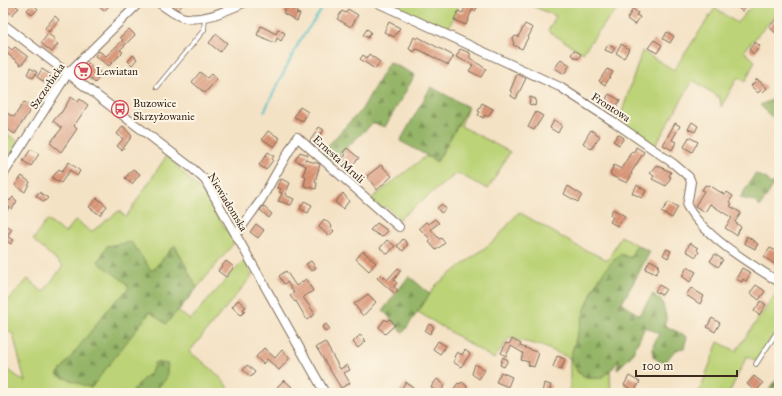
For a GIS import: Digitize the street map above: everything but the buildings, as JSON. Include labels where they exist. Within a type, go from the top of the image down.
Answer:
[{"type":"street","name":"Szczerbicka","points":[[3,175],[68,73],[139,3]]},
{"type":"street","points":[[159,3],[186,18],[205,17],[244,3]]},
{"type":"street","name":"Frontowa","points":[[378,3],[560,88],[614,122],[674,164],[689,177],[691,182],[687,206],[696,220],[742,259],[779,282]]},
{"type":"street","name":"Niewiadomska","points":[[3,24],[200,176],[208,185],[325,393]]},
{"type":"street","name":"Ernesta Mruli","points":[[236,236],[261,200],[298,137],[399,227]]},
{"type":"lane","points":[[157,87],[204,30],[205,17]]},
{"type":"lane","points":[[756,364],[779,329]]},
{"type":"green space","points":[[399,3],[460,3],[447,32],[397,9]]},
{"type":"green space","points":[[525,3],[624,3],[603,25],[583,53],[548,31],[556,16]]},
{"type":"green space","points":[[754,3],[777,3],[779,5],[779,11],[744,51],[755,61],[745,82],[738,77],[721,107],[720,98],[693,80],[655,146],[619,121],[642,51],[674,70],[715,8],[737,23]]},
{"type":"green space","points":[[389,62],[415,75],[385,127],[373,123],[347,147],[332,164],[320,154],[362,109]]},
{"type":"green space","points":[[431,87],[468,107],[437,161],[400,141]]},
{"type":"green space","points":[[779,97],[779,125],[760,105]]},
{"type":"green space","points":[[468,107],[461,126],[510,152],[488,189],[457,173],[399,219],[387,207],[380,207],[371,199],[426,156],[437,162]]},
{"type":"green space","points":[[3,131],[19,142],[12,153],[3,151]]},
{"type":"green space","points":[[167,155],[207,198],[234,243],[178,311],[190,320],[244,260],[252,276],[189,352],[213,370],[232,393],[6,393],[3,390],[3,366],[25,382],[13,334],[3,328],[3,306],[28,279],[43,292],[63,266],[33,240],[47,220],[65,233],[76,220],[91,232],[119,211],[126,217]]},
{"type":"green space","points":[[755,174],[767,179],[769,184],[774,184],[760,207],[754,201],[740,198]]},
{"type":"green space","points":[[519,212],[579,247],[608,260],[621,236],[637,245],[630,259],[604,271],[594,288],[576,341],[577,372],[590,378],[594,378],[610,371],[611,393],[564,393],[570,389],[570,358],[542,346],[509,338],[494,359],[418,312],[436,285],[495,240]]},
{"type":"green space","points":[[131,242],[152,271],[175,245],[197,288],[166,324],[150,312],[91,388],[57,375],[108,309],[129,288],[125,282],[98,262],[107,246]]},
{"type":"green space","points":[[637,245],[650,252],[622,303],[639,315],[653,294],[662,301],[667,320],[664,325],[687,337],[684,348],[675,351],[666,362],[659,361],[653,357],[653,346],[659,333],[645,327],[632,355],[617,370],[619,358],[614,367],[601,378],[585,377],[575,368],[570,358],[588,301],[602,274],[611,263],[621,254],[630,258]]},
{"type":"green space","points":[[409,276],[430,294],[403,333],[383,310]]},
{"type":"green space","points":[[779,289],[779,326],[756,361],[747,356],[729,393],[699,393],[718,342],[736,351]]},
{"type":"green space","points":[[155,362],[168,364],[166,379],[153,393],[131,393],[143,379],[151,373]]},
{"type":"green space","points":[[779,376],[779,393],[767,393]]},
{"type":"waterway","points":[[264,112],[299,42],[326,3]]},
{"type":"place","name":"Lewiatan","points":[[83,71]]},
{"type":"place","name":"Buzowice Skrzyżowanie","points":[[120,109]]}]
